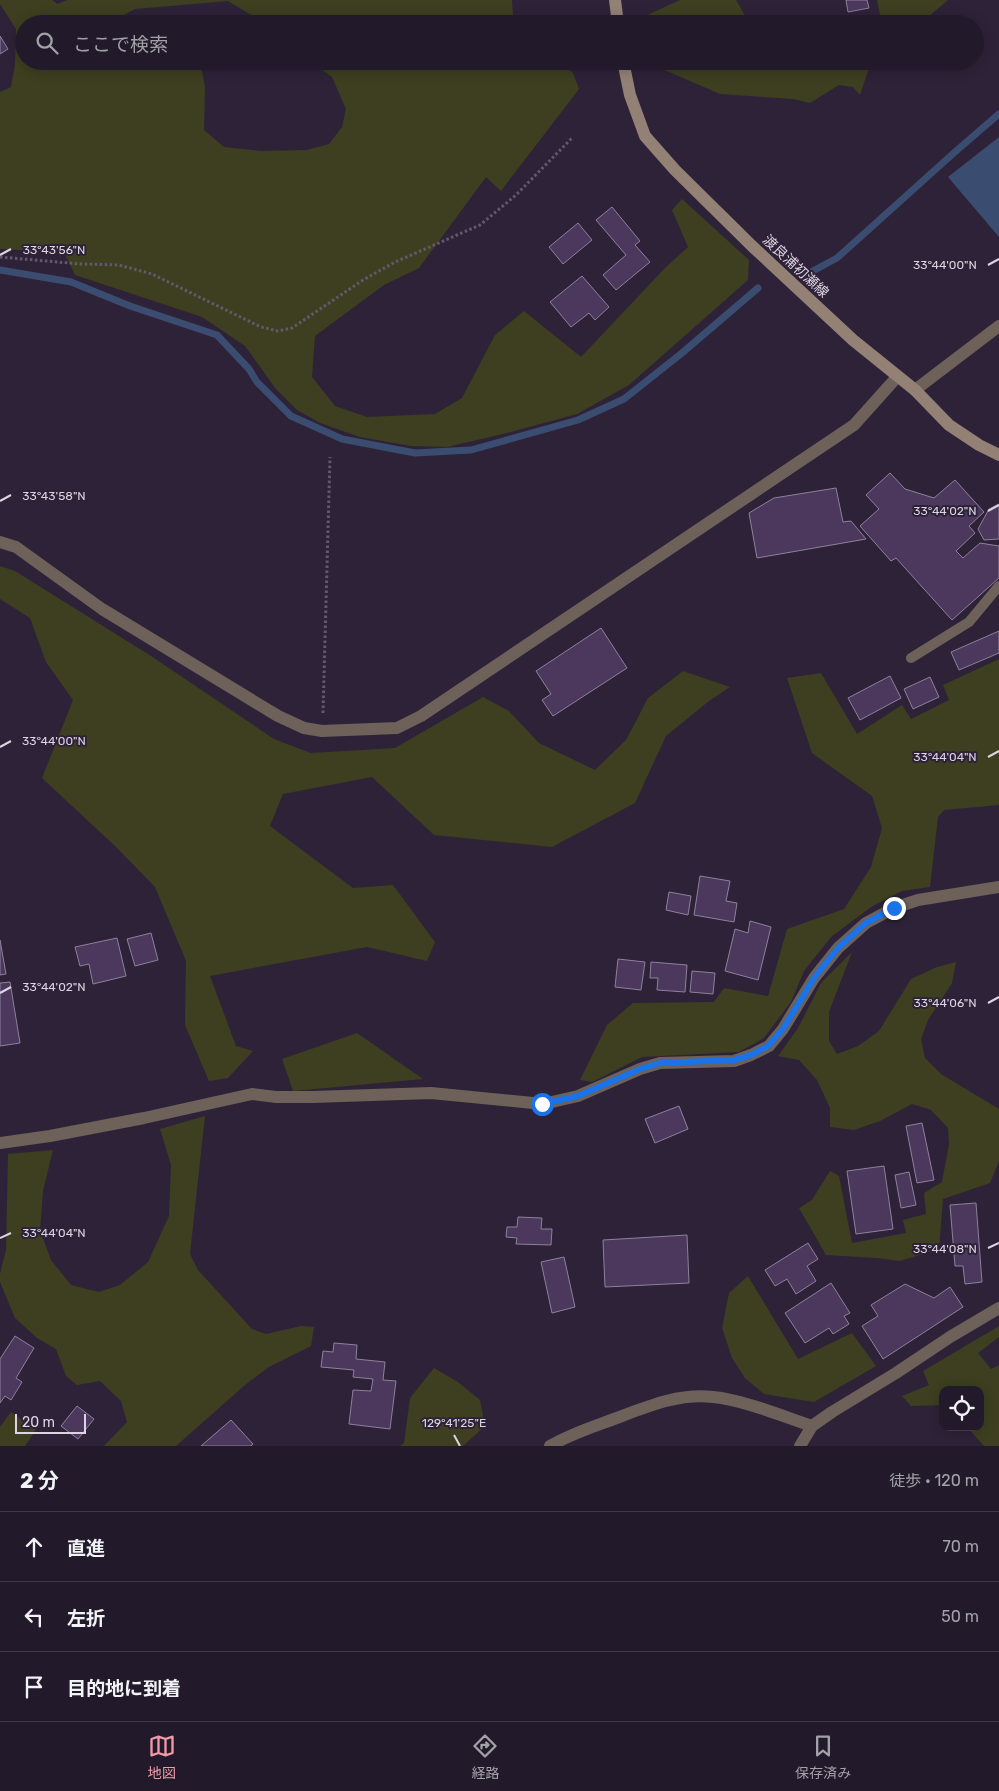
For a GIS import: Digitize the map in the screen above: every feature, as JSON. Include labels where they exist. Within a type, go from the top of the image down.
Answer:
[{"type":"main road","points":[[615,0],[617,15]]},
{"type":"main road","name":"渡良浦初瀬線","points":[[626,70],[635,112],[645,136],[660,154],[752,246],[897,378],[915,390],[949,425],[979,445],[999,455]]},
{"type":"street","points":[[915,390],[999,326]]},
{"type":"street","points":[[0,542],[16,547],[102,609],[278,716],[304,728],[322,731],[397,728],[421,716],[854,425],[897,378]]},
{"type":"street","points":[[0,1143],[78,1130],[252,1094],[276,1097],[313,1097],[431,1093],[542,1104],[578,1096],[640,1069],[660,1063],[734,1060],[751,1055],[768,1046],[783,1029],[814,978],[838,948],[866,923],[894,908],[918,900],[999,887]]},
{"type":"street","points":[[800,1446],[812,1426],[950,1337],[999,1308]]},
{"type":"street","points":[[550,1446],[592,1426],[661,1401],[687,1396],[714,1397],[756,1407],[812,1426]]},
{"type":"lane","points":[[911,658],[969,622],[999,586]]},
{"type":"path","points":[[0,257],[81,264],[119,265],[152,274],[261,327],[278,331],[292,328],[363,280],[395,262],[480,225],[516,195],[572,138]]},
{"type":"path","points":[[322,731],[330,457]]},
{"type":"green space","points":[[0,0],[52,0],[57,4],[67,0],[512,0],[513,15],[251,15],[228,1],[135,9],[124,15],[15,15],[15,27],[0,4]]},
{"type":"green space","points":[[680,0],[736,0],[745,15],[647,15]]},
{"type":"green space","points":[[877,0],[948,0],[930,15],[880,15]]},
{"type":"green space","points":[[15,64],[15,70],[202,70],[205,87],[204,130],[224,147],[260,151],[307,150],[329,144],[342,127],[346,109],[332,77],[322,70],[569,70],[573,73],[579,89],[501,191],[486,177],[419,268],[384,285],[315,336],[312,377],[335,406],[367,417],[435,414],[462,398],[495,335],[524,311],[581,357],[666,267],[688,247],[672,210],[682,199],[749,260],[748,280],[629,385],[577,414],[447,447],[411,446],[360,437],[320,423],[297,410],[276,389],[245,346],[202,317],[75,275],[64,252],[0,249],[0,92],[11,87]]},
{"type":"green space","points":[[665,70],[868,70],[860,95],[853,87],[839,85],[810,103],[793,99],[720,94]]},
{"type":"green space","points":[[0,566],[15,571],[151,656],[274,739],[311,753],[395,748],[483,697],[509,711],[539,743],[595,770],[626,740],[648,698],[683,671],[730,687],[709,701],[666,736],[635,803],[552,847],[434,835],[372,777],[283,794],[270,826],[353,888],[393,885],[435,942],[427,961],[367,947],[210,976],[236,1046],[253,1051],[228,1078],[209,1081],[185,1025],[186,961],[155,887],[115,846],[42,778],[73,700],[46,662],[30,618],[0,599]]},
{"type":"green space","points":[[999,659],[999,805],[944,810],[938,817],[930,887],[902,891],[871,907],[831,937],[804,971],[791,1002],[764,1038],[739,1052],[642,1057],[592,1082],[580,1080],[607,1025],[633,1003],[714,1002],[724,988],[768,996],[787,929],[844,909],[871,867],[882,828],[872,796],[812,753],[787,678],[821,673],[857,734],[902,705],[911,719],[949,700],[943,685]]},
{"type":"green space","points":[[852,952],[829,1012],[829,1041],[837,1054],[858,1046],[879,1031],[911,979],[937,967],[956,962],[952,983],[928,1020],[921,1039],[925,1058],[941,1074],[999,1109],[999,1161],[990,1183],[943,1199],[939,1249],[900,1261],[826,1255],[799,1208],[812,1200],[830,1171],[839,1176],[852,1243],[906,1233],[903,1220],[926,1214],[924,1193],[942,1182],[949,1144],[948,1128],[931,1110],[912,1104],[880,1121],[854,1130],[830,1127],[830,1108],[817,1080],[799,1060],[778,1056],[798,1028],[821,983]]},
{"type":"green space","points":[[357,1033],[423,1079],[293,1091],[282,1059]]},
{"type":"green space","points":[[205,1116],[190,1254],[198,1270],[252,1329],[266,1334],[301,1326],[314,1327],[311,1346],[269,1367],[245,1385],[176,1446],[104,1446],[127,1422],[121,1401],[100,1381],[77,1385],[66,1376],[56,1349],[37,1338],[15,1318],[0,1282],[6,1250],[8,1154],[53,1150],[43,1191],[40,1230],[51,1260],[71,1285],[99,1292],[120,1285],[148,1262],[169,1216],[171,1165],[160,1129]]},
{"type":"green space","points":[[748,1276],[798,1359],[852,1333],[876,1366],[814,1402],[764,1394],[745,1378],[732,1358],[722,1328],[729,1293]]},
{"type":"green space","points":[[999,1326],[999,1337],[978,1353],[991,1369],[999,1365],[999,1446],[984,1446],[971,1431],[984,1431],[984,1386],[939,1386],[939,1405],[911,1406],[902,1396],[929,1385],[923,1371]]},
{"type":"green space","points":[[434,1368],[458,1382],[480,1400],[485,1426],[463,1446],[400,1446],[404,1443],[410,1398]]},
{"type":"green space","points":[[11,1412],[36,1430],[25,1446],[0,1446],[0,1427]]},
{"type":"water","points":[[999,137],[999,237],[948,177]]},
{"type":"building","points":[[846,0],[867,0],[869,8],[848,12]]},
{"type":"building","points":[[0,36],[8,49],[0,54]]},
{"type":"building","points":[[612,207],[640,241],[635,245],[650,262],[616,290],[603,275],[626,255],[596,220]]},
{"type":"building","points":[[578,223],[592,240],[563,264],[549,247]]},
{"type":"building","points":[[582,276],[609,307],[595,320],[589,313],[571,327],[550,302]]},
{"type":"building","points":[[890,473],[905,489],[934,498],[955,480],[984,512],[969,526],[975,533],[956,551],[963,558],[980,543],[999,546],[999,578],[952,620],[896,558],[891,561],[860,526],[879,509],[866,495]]},
{"type":"building","points":[[836,488],[843,522],[851,521],[866,539],[757,558],[749,513],[774,498]]},
{"type":"building","points":[[999,504],[999,539],[984,540],[978,529],[989,509]]},
{"type":"building","points":[[601,628],[627,668],[553,716],[542,700],[551,694],[536,671]]},
{"type":"building","points":[[999,631],[999,653],[959,670],[951,652]]},
{"type":"building","points":[[890,676],[901,698],[860,720],[848,698]]},
{"type":"building","points":[[930,677],[939,697],[913,709],[904,689]]},
{"type":"building","points":[[700,876],[730,881],[726,901],[737,903],[734,922],[694,915]]},
{"type":"building","points":[[669,892],[691,896],[688,915],[666,910]]},
{"type":"building","points":[[750,921],[771,927],[758,980],[725,971],[735,929],[748,933]]},
{"type":"building","points":[[151,933],[158,960],[135,966],[127,939]]},
{"type":"building","points":[[117,938],[126,976],[93,984],[89,964],[80,966],[75,947]]},
{"type":"building","points":[[0,940],[6,974],[0,975]]},
{"type":"building","points":[[618,959],[645,962],[641,990],[615,987]]},
{"type":"building","points":[[651,962],[687,965],[685,992],[657,990],[658,978],[650,978]]},
{"type":"building","points":[[692,971],[715,973],[713,994],[690,992]]},
{"type":"building","points":[[10,982],[20,1043],[0,1046],[0,983]]},
{"type":"building","points":[[679,1106],[688,1129],[655,1143],[645,1119]]},
{"type":"building","points":[[922,1123],[934,1180],[917,1183],[906,1126]]},
{"type":"building","points":[[884,1166],[893,1229],[856,1234],[847,1171]]},
{"type":"building","points":[[909,1172],[916,1205],[901,1208],[895,1175]]},
{"type":"building","points":[[976,1203],[982,1282],[965,1284],[963,1266],[955,1266],[950,1205]]},
{"type":"building","points":[[518,1217],[542,1218],[541,1229],[552,1229],[551,1245],[516,1244],[517,1238],[506,1237],[507,1227],[517,1227]]},
{"type":"building","points":[[687,1235],[689,1283],[605,1287],[603,1240]]},
{"type":"building","points":[[808,1243],[818,1259],[807,1266],[816,1281],[796,1294],[787,1279],[775,1286],[765,1270]]},
{"type":"building","points":[[564,1257],[575,1307],[552,1313],[541,1262]]},
{"type":"building","points":[[831,1283],[850,1313],[844,1316],[849,1324],[833,1334],[829,1328],[805,1343],[785,1313]]},
{"type":"building","points":[[905,1284],[934,1298],[950,1287],[963,1307],[883,1359],[862,1326],[878,1316],[871,1305]]},
{"type":"building","points":[[15,1336],[34,1348],[16,1378],[22,1382],[11,1400],[5,1396],[0,1403],[0,1359]]},
{"type":"building","points":[[334,1343],[357,1345],[356,1359],[385,1362],[383,1380],[396,1381],[390,1429],[349,1424],[353,1390],[371,1391],[373,1379],[353,1377],[354,1370],[321,1367],[323,1351],[333,1352]]},
{"type":"building","points":[[77,1406],[94,1419],[78,1439],[61,1426]]},
{"type":"building","points":[[231,1420],[253,1444],[251,1446],[201,1446]]},
{"type":"waterway","points":[[811,272],[837,258],[999,114]]},
{"type":"waterway","points":[[0,270],[71,282],[130,306],[217,335],[249,369],[257,382],[291,416],[342,439],[415,453],[471,450],[578,420],[624,399],[682,353],[758,288]]},
{"type":"route","points":[[542,1104],[578,1096],[640,1069],[660,1063],[734,1060],[751,1055],[768,1046],[783,1029],[814,978],[838,948],[866,923],[894,908]]}]
